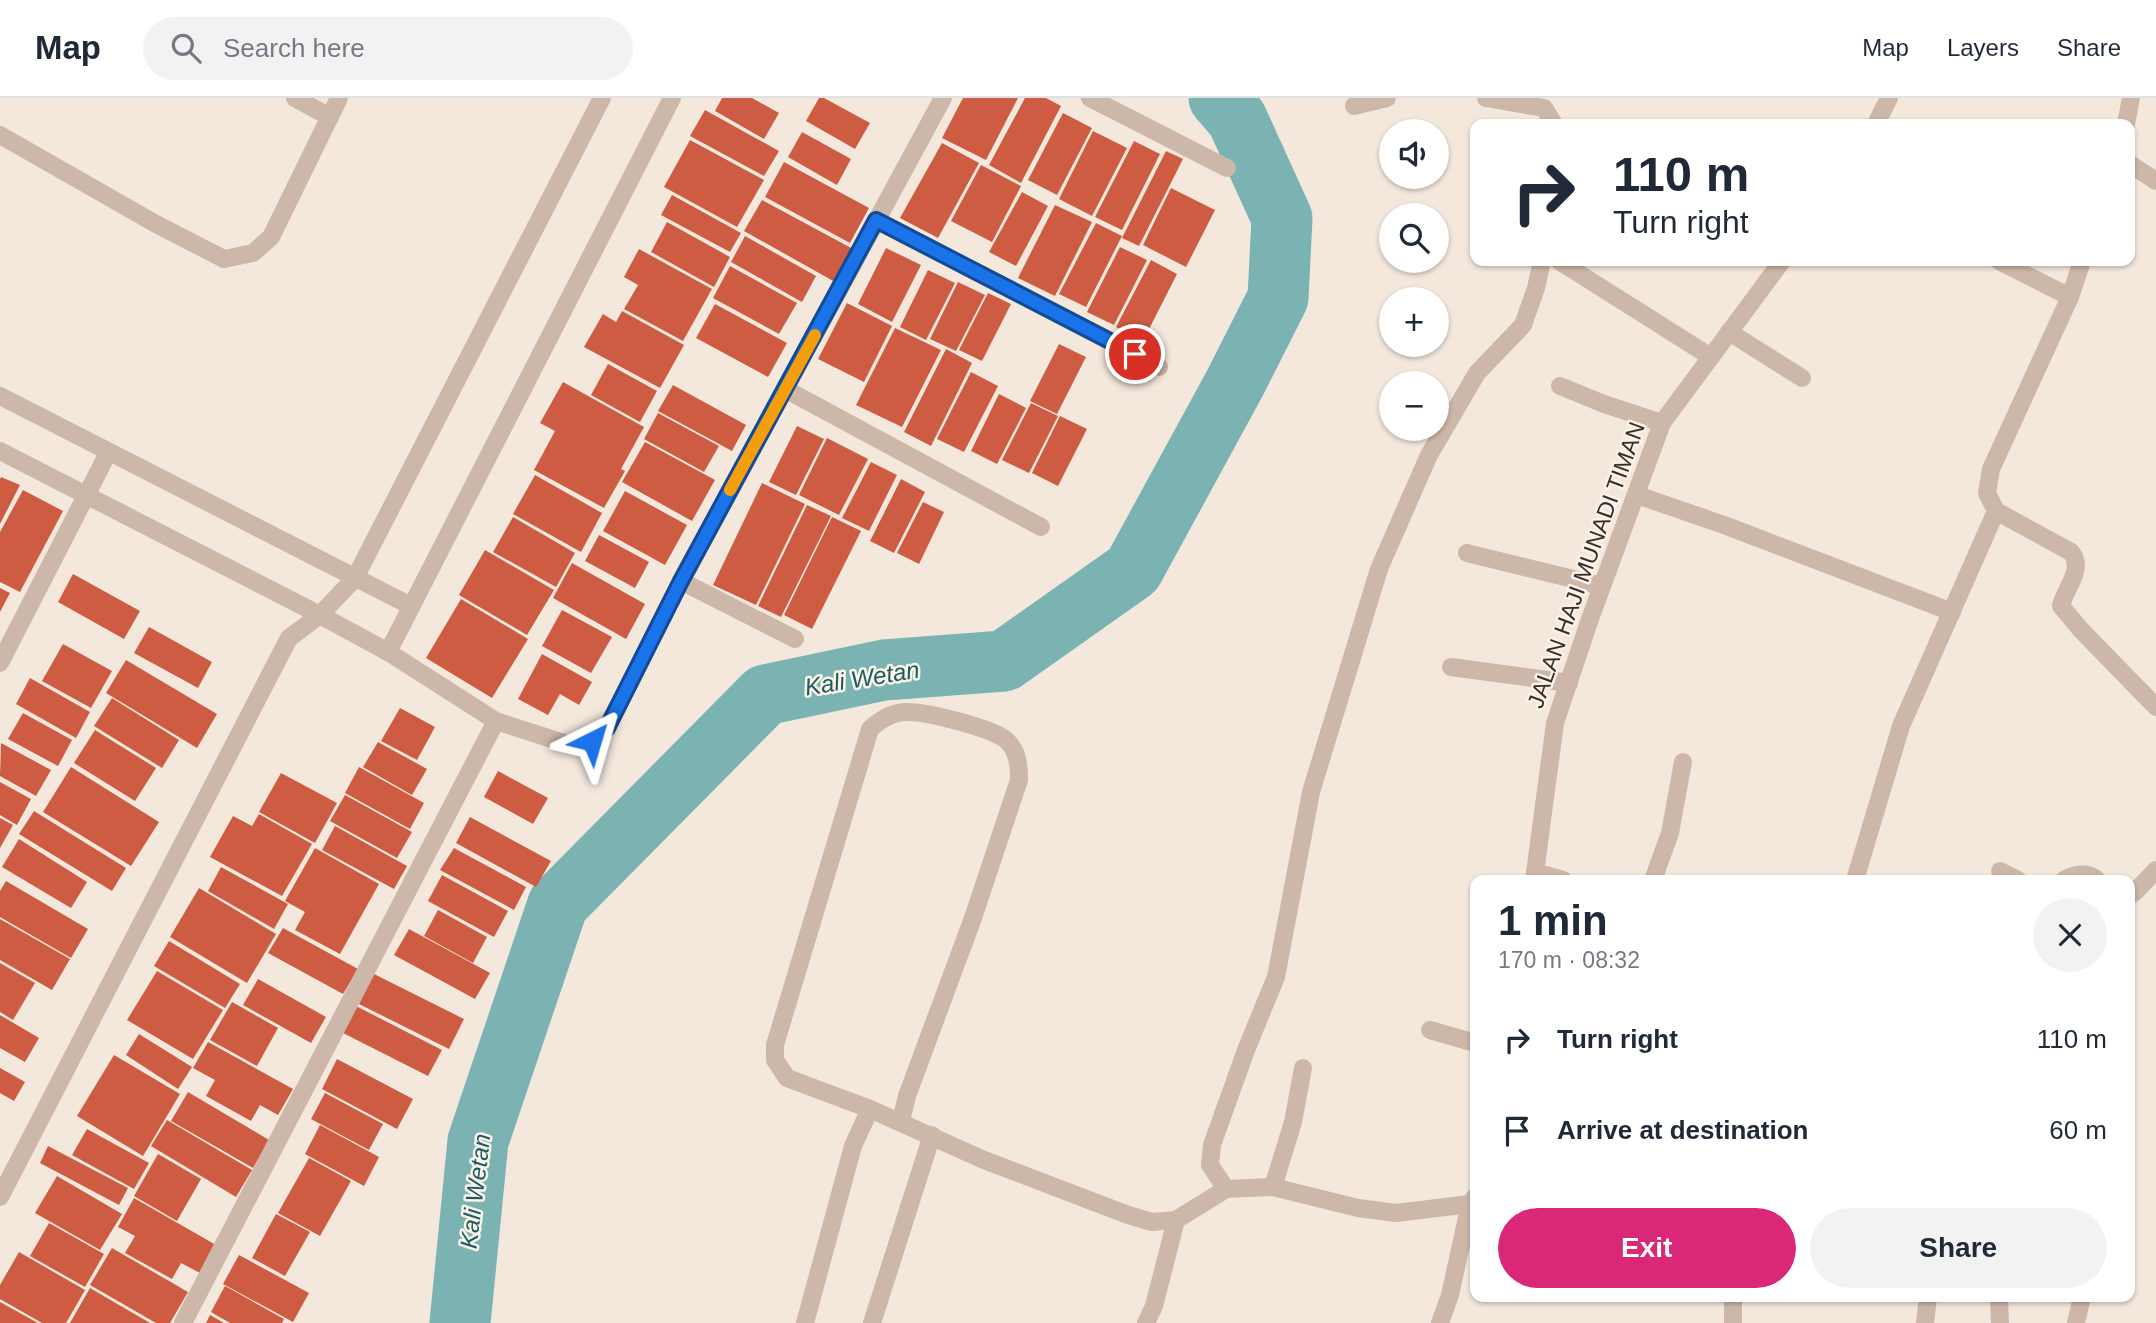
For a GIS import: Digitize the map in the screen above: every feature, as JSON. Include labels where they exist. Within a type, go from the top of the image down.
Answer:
[{"type":"street","points":[[295,98],[330,117]]},
{"type":"street","points":[[0,135],[156,224],[224,259],[253,253],[271,237],[339,98]]},
{"type":"street","points":[[0,1197],[289,638],[320,614],[355,578],[602,98]]},
{"type":"street","points":[[388,652],[672,98]]},
{"type":"street","points":[[0,451],[320,614],[388,652],[496,721],[570,745],[592,741],[607,728],[681,581],[943,98]]},
{"type":"street","points":[[1090,98],[1227,168]]},
{"type":"street","points":[[1354,106],[1387,98]]},
{"type":"street","points":[[1486,98],[1544,108],[1551,119]]},
{"type":"street","points":[[1878,119],[1889,98]]},
{"type":"street","points":[[2127,119],[2131,98]]},
{"type":"street","points":[[2135,167],[2156,181]]},
{"type":"street","points":[[876,220],[1159,367]]},
{"type":"street","points":[[1226,1189],[1210,1165],[1212,1145],[1245,1050],[1276,977],[1311,792],[1379,569],[1429,455],[1477,373],[1523,325],[1541,266]]},
{"type":"street","points":[[1567,266],[1711,357]]},
{"type":"street","name":"JALAN HAJI MUNADI TIMAN","points":[[1535,875],[1555,723],[1661,423],[1778,266]]},
{"type":"street","points":[[2009,266],[2070,296]]},
{"type":"street","points":[[2080,266],[2070,296],[1991,469],[1987,493],[1996,511],[2071,552],[2077,567],[2063,595],[2061,606],[2156,707]]},
{"type":"street","points":[[1729,332],[1802,378]]},
{"type":"street","points":[[1560,386],[1661,423]]},
{"type":"street","points":[[785,389],[1041,527]]},
{"type":"street","points":[[0,396],[411,606]]},
{"type":"street","points":[[0,663],[108,453]]},
{"type":"street","points":[[1637,495],[1724,525],[1952,612]]},
{"type":"street","points":[[1856,875],[1901,726],[1996,511]]},
{"type":"street","points":[[1467,553],[1602,586]]},
{"type":"street","points":[[681,581],[795,639]]},
{"type":"street","points":[[1451,667],[1569,682]]},
{"type":"street","points":[[901,1121],[907,1096],[973,918],[1019,780],[1018,760],[1007,741],[982,726],[907,712],[881,719],[870,729],[775,1045],[775,1060],[787,1078],[901,1121],[984,1160],[1128,1216],[1152,1222],[1176,1220],[1226,1189],[1273,1187],[1358,1208],[1396,1213],[1470,1201]]},
{"type":"street","points":[[183,1323],[496,721]]},
{"type":"street","points":[[1655,875],[1670,833],[1683,762]]},
{"type":"street","points":[[2135,892],[2156,870]]},
{"type":"street","points":[[2000,871],[2008,875]]},
{"type":"street","points":[[1430,1030],[1470,1042]]},
{"type":"street","points":[[1273,1187],[1293,1122],[1303,1068]]},
{"type":"street","points":[[805,1323],[853,1146],[870,1109]]},
{"type":"street","points":[[872,1323],[932,1135]]},
{"type":"street","points":[[1440,1323],[1450,1295],[1470,1212]]},
{"type":"street","points":[[1146,1323],[1154,1306],[1176,1220]]},
{"type":"street","points":[[1733,1302],[1733,1323]]},
{"type":"street","points":[[1925,1323],[1927,1302]]},
{"type":"street","points":[[1999,1302],[2000,1323]]},
{"type":"street","points":[[2076,1323],[2081,1302]]},
{"type":"building","points":[[722,98],[752,98],[779,113],[764,139],[715,111]]},
{"type":"building","points":[[819,98],[824,98],[870,123],[855,149],[806,121]]},
{"type":"building","points":[[963,98],[1018,98],[986,160],[942,138]]},
{"type":"building","points":[[1025,98],[1046,98],[1061,106],[1021,183],[989,165]]},
{"type":"building","points":[[705,110],[779,151],[764,176],[690,136]]},
{"type":"building","points":[[1063,113],[1092,128],[1057,195],[1028,180]]},
{"type":"building","points":[[1093,131],[1127,148],[1092,216],[1059,199]]},
{"type":"building","points":[[802,132],[851,159],[837,185],[788,157]]},
{"type":"building","points":[[690,140],[764,180],[737,227],[664,187]]},
{"type":"building","points":[[1134,141],[1160,154],[1122,230],[1095,217]]},
{"type":"building","points":[[942,143],[979,163],[938,238],[900,218]]},
{"type":"building","points":[[1166,151],[1183,159],[1139,246],[1122,238]]},
{"type":"building","points":[[784,162],[869,208],[850,243],[765,197]]},
{"type":"building","points":[[981,165],[1021,186],[992,242],[951,221]]},
{"type":"building","points":[[1171,188],[1215,210],[1186,267],[1143,245]]},
{"type":"building","points":[[1022,192],[1048,206],[1016,266],[989,252]]},
{"type":"building","points":[[672,195],[741,233],[730,252],[661,215]]},
{"type":"building","points":[[762,200],[853,249],[835,282],[744,231]]},
{"type":"building","points":[[1055,205],[1092,222],[1055,296],[1018,278]]},
{"type":"building","points":[[667,222],[730,257],[714,287],[651,252]]},
{"type":"building","points":[[1096,223],[1122,236],[1086,307],[1059,294]]},
{"type":"building","points":[[745,236],[816,276],[802,302],[731,262]]},
{"type":"building","points":[[1120,247],[1147,260],[1114,325],[1087,312]]},
{"type":"building","points":[[886,248],[921,265],[892,322],[858,304]]},
{"type":"building","points":[[639,249],[712,289],[683,341],[624,309],[638,285],[624,277]]},
{"type":"building","points":[[1151,260],[1177,274],[1143,341],[1116,327]]},
{"type":"building","points":[[730,266],[797,303],[779,334],[713,298]]},
{"type":"building","points":[[928,270],[955,283],[926,340],[900,327]]},
{"type":"building","points":[[958,282],[985,295],[956,351],[930,339]]},
{"type":"building","points":[[988,293],[1011,304],[982,361],[959,350]]},
{"type":"building","points":[[847,303],[892,326],[864,382],[818,359]]},
{"type":"building","points":[[715,304],[787,343],[768,377],[696,338]]},
{"type":"building","points":[[622,311],[684,345],[660,388],[584,347],[603,314],[616,322]]},
{"type":"building","points":[[895,328],[941,350],[902,427],[856,405]]},
{"type":"building","points":[[1059,344],[1086,357],[1057,414],[1030,401]]},
{"type":"building","points":[[946,349],[972,363],[931,446],[904,432]]},
{"type":"building","points":[[608,364],[657,391],[640,422],[591,395]]},
{"type":"building","points":[[971,372],[998,386],[964,452],[937,439]]},
{"type":"building","points":[[563,382],[644,427],[621,469],[625,471],[604,508],[534,470],[555,431],[540,423]]},
{"type":"building","points":[[673,385],[746,425],[732,451],[658,411]]},
{"type":"building","points":[[999,394],[1026,408],[997,464],[971,451]]},
{"type":"building","points":[[1031,403],[1058,416],[1029,473],[1002,460]]},
{"type":"building","points":[[658,413],[719,446],[704,472],[644,439]]},
{"type":"building","points":[[1060,416],[1087,429],[1058,486],[1032,473]]},
{"type":"building","points":[[797,426],[824,439],[796,495],[769,482]]},
{"type":"building","points":[[827,438],[868,459],[839,515],[799,495]]},
{"type":"building","points":[[645,442],[715,480],[692,521],[622,482]]},
{"type":"building","points":[[871,462],[897,475],[869,531],[842,518]]},
{"type":"building","points":[[535,475],[602,513],[581,552],[513,514]]},
{"type":"building","points":[[1,477],[20,485],[0,524],[0,479]]},
{"type":"building","points":[[901,479],[925,492],[894,553],[870,541]]},
{"type":"building","points":[[762,483],[805,504],[756,605],[713,585]]},
{"type":"building","points":[[23,490],[63,511],[20,592],[0,582],[0,532]]},
{"type":"building","points":[[625,491],[687,525],[665,565],[603,531]]},
{"type":"building","points":[[923,502],[944,512],[919,564],[897,553]]},
{"type":"building","points":[[807,505],[831,516],[781,617],[758,606]]},
{"type":"building","points":[[513,517],[575,553],[556,587],[493,552]]},
{"type":"building","points":[[832,517],[861,531],[812,629],[784,615]]},
{"type":"building","points":[[599,535],[649,562],[635,588],[585,561]]},
{"type":"building","points":[[485,550],[554,590],[527,635],[459,595]]},
{"type":"building","points":[[572,563],[645,604],[626,639],[553,598]]},
{"type":"building","points":[[73,574],[140,611],[124,639],[58,602]]},
{"type":"building","points":[[0,588],[10,593],[0,612]]},
{"type":"building","points":[[461,599],[528,639],[492,698],[426,658]]},
{"type":"building","points":[[562,610],[612,637],[591,673],[542,646]]},
{"type":"building","points":[[149,627],[212,662],[198,688],[134,653]]},
{"type":"building","points":[[63,644],[112,671],[91,708],[42,681]]},
{"type":"building","points":[[542,654],[592,682],[579,705],[560,694],[548,715],[518,699]]},
{"type":"building","points":[[126,660],[217,714],[197,748],[106,693]]},
{"type":"building","points":[[30,678],[90,712],[76,738],[16,704]]},
{"type":"building","points":[[112,698],[179,740],[162,768],[94,726]]},
{"type":"building","points":[[400,708],[435,727],[417,760],[381,741]]},
{"type":"building","points":[[23,713],[72,740],[58,766],[8,739]]},
{"type":"building","points":[[95,730],[156,768],[135,801],[74,763]]},
{"type":"building","points":[[378,742],[427,769],[412,795],[363,767]]},
{"type":"building","points":[[1,743],[51,770],[36,796],[0,776]]},
{"type":"building","points":[[71,767],[159,822],[131,866],[43,812]]},
{"type":"building","points":[[359,767],[424,803],[410,829],[345,793]]},
{"type":"building","points":[[498,771],[548,798],[533,824],[484,797]]},
{"type":"building","points":[[281,773],[337,803],[315,843],[259,812]]},
{"type":"building","points":[[0,782],[31,799],[17,825],[0,815]]},
{"type":"building","points":[[345,795],[412,832],[397,858],[330,821]]},
{"type":"building","points":[[34,811],[126,868],[112,891],[19,834]]},
{"type":"building","points":[[259,814],[312,844],[282,896],[210,857],[233,816],[252,826]]},
{"type":"building","points":[[470,817],[551,861],[536,887],[456,843]]},
{"type":"building","points":[[0,818],[13,825],[0,848]]},
{"type":"building","points":[[335,826],[407,866],[394,889],[322,850]]},
{"type":"building","points":[[19,839],[87,882],[71,908],[2,867]]},
{"type":"building","points":[[315,848],[379,884],[340,954],[295,930],[305,912],[285,901]]},
{"type":"building","points":[[454,848],[526,887],[514,910],[440,870]]},
{"type":"building","points":[[221,867],[288,904],[274,929],[208,891]]},
{"type":"building","points":[[442,875],[508,911],[494,937],[428,901]]},
{"type":"building","points":[[6,881],[88,929],[71,958],[0,917],[0,891]]},
{"type":"building","points":[[199,888],[276,934],[247,983],[170,937]]},
{"type":"building","points":[[438,910],[487,937],[473,963],[424,936]]},
{"type":"building","points":[[0,919],[70,959],[52,990],[0,960]]},
{"type":"building","points":[[283,928],[358,969],[343,994],[268,953]]},
{"type":"building","points":[[409,929],[490,973],[475,999],[394,955]]},
{"type":"building","points":[[169,941],[240,984],[225,1008],[154,966]]},
{"type":"building","points":[[0,963],[35,983],[13,1020],[0,1012]]},
{"type":"building","points":[[157,971],[223,1010],[193,1059],[127,1020]]},
{"type":"building","points":[[374,974],[464,1019],[449,1049],[359,1004]]},
{"type":"building","points":[[258,979],[326,1017],[311,1043],[243,1005]]},
{"type":"building","points":[[232,1002],[278,1028],[257,1066],[210,1040]]},
{"type":"building","points":[[356,1006],[442,1050],[428,1076],[343,1033]]},
{"type":"building","points":[[0,1015],[39,1038],[25,1062],[0,1048]]},
{"type":"building","points":[[139,1034],[192,1067],[178,1089],[126,1055]]},
{"type":"building","points":[[208,1042],[293,1089],[278,1115],[260,1105],[251,1121],[206,1096],[215,1080],[193,1068]]},
{"type":"building","points":[[114,1055],[180,1094],[143,1156],[77,1116]]},
{"type":"building","points":[[337,1059],[413,1099],[397,1129],[322,1089]]},
{"type":"building","points":[[0,1068],[25,1082],[14,1101],[0,1093]]},
{"type":"building","points":[[188,1092],[269,1140],[253,1168],[171,1121]]},
{"type":"building","points":[[325,1093],[383,1124],[369,1150],[311,1119]]},
{"type":"building","points":[[167,1120],[252,1170],[236,1197],[151,1146]]},
{"type":"building","points":[[320,1125],[379,1157],[364,1186],[305,1154]]},
{"type":"building","points":[[87,1129],[149,1163],[134,1189],[72,1155]]},
{"type":"building","points":[[48,1146],[128,1188],[119,1205],[40,1163]]},
{"type":"building","points":[[158,1154],[201,1179],[177,1221],[134,1196]]},
{"type":"building","points":[[309,1158],[351,1181],[320,1236],[278,1213]]},
{"type":"building","points":[[57,1176],[122,1214],[100,1250],[35,1213]]},
{"type":"building","points":[[134,1198],[216,1245],[200,1273],[181,1263],[172,1279],[125,1253],[135,1236],[118,1227]]},
{"type":"building","points":[[276,1214],[310,1232],[285,1276],[252,1258]]},
{"type":"building","points":[[49,1223],[104,1254],[85,1287],[30,1256]]},
{"type":"building","points":[[112,1248],[188,1292],[170,1323],[156,1323],[90,1285]]},
{"type":"building","points":[[19,1252],[85,1290],[66,1323],[42,1323],[0,1299],[0,1285]]},
{"type":"building","points":[[239,1255],[309,1293],[293,1322],[223,1284]]},
{"type":"building","points":[[225,1286],[284,1319],[282,1323],[230,1323],[211,1312]]},
{"type":"building","points":[[90,1288],[150,1323],[70,1323]]},
{"type":"building","points":[[0,1302],[38,1323],[0,1323]]},
{"type":"building","points":[[210,1315],[224,1323],[206,1323]]},
{"type":"waterway","name":"Kali Wetan","points":[[460,1323],[478,1141],[558,904],[765,695],[884,670],[1004,661],[1133,570],[1278,298],[1282,218],[1237,119],[1219,98]]},
{"type":"slow traffic","points":[[730,490],[815,335]]},
{"type":"route","points":[[592,741],[607,728],[681,581],[876,220],[1135,354]]}]
